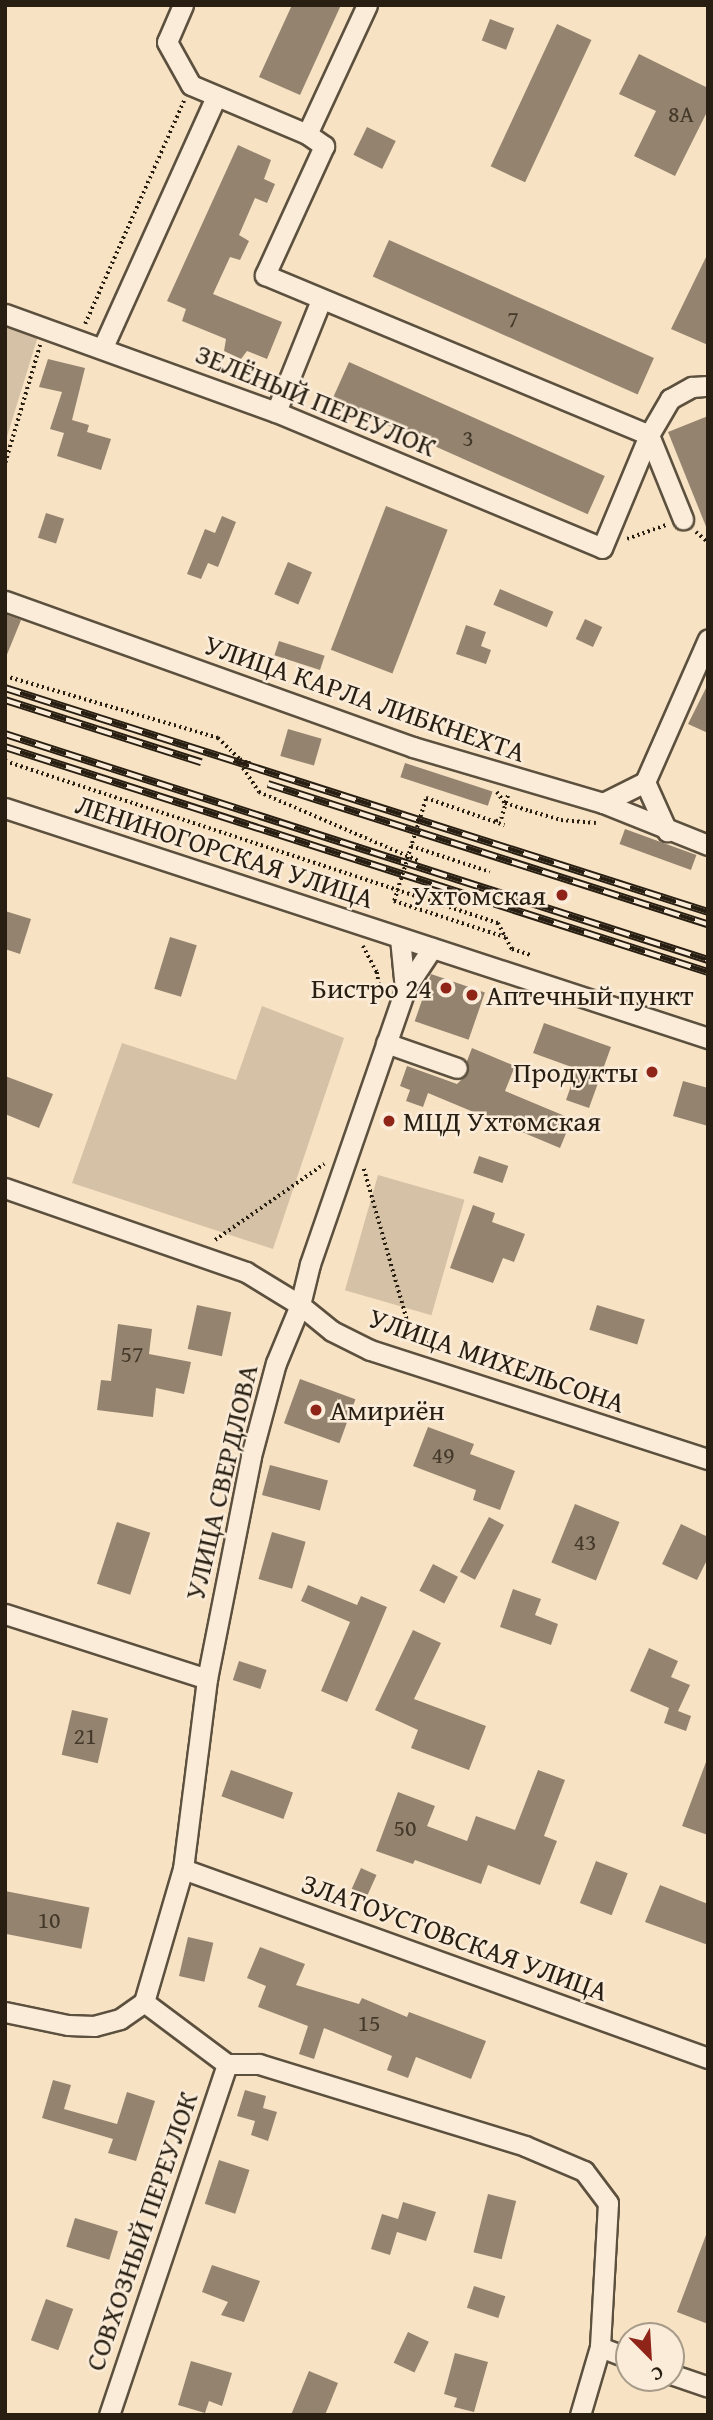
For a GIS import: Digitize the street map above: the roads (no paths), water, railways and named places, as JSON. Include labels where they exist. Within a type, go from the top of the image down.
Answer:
[{"type":"street","points":[[183,5],[167,42],[191,85],[307,134],[324,146],[265,275],[649,435],[683,519]]},
{"type":"street","points":[[307,134],[367,5]]},
{"type":"street","points":[[103,347],[216,97]]},
{"type":"street","points":[[276,412],[321,300]]},
{"type":"street","name":"ЗЕЛЁНЫЙ ПЕРЕУЛОК","points":[[5,314],[103,347],[276,412],[601,548],[649,435]]},
{"type":"street","points":[[649,435],[670,400],[680,391],[708,386]]},
{"type":"street","name":"УЛИЦА КАРЛА ЛИБКНЕХТА","points":[[5,601],[413,747],[603,803],[667,831],[708,845]]},
{"type":"street","points":[[603,803],[645,782],[708,639]]},
{"type":"street","points":[[645,782],[667,831]]},
{"type":"street","name":"ЛЕНИНОГОРСКАЯ УЛИЦА","points":[[5,808],[708,1038]]},
{"type":"street","name":"УЛИЦА СВЕРДЛОВА","points":[[400,938],[405,989]]},
{"type":"street","name":"УЛИЦА СВЕРДЛОВА","points":[[144,2002],[183,1869],[207,1678],[251,1456],[276,1363],[300,1305],[310,1264],[405,989],[432,948]]},
{"type":"street","points":[[386,1043],[457,1068]]},
{"type":"street","name":"УЛИЦА МИХЕЛЬСОНА","points":[[5,1188],[246,1272],[300,1305],[332,1331],[370,1350],[708,1459]]},
{"type":"street","points":[[5,1614],[207,1678]]},
{"type":"street","name":"ЗЛАТОУСТОВСКАЯ УЛИЦА","points":[[183,1869],[708,2058]]},
{"type":"street","points":[[5,2012],[68,2025],[94,2026],[120,2019],[144,2002],[227,2064],[259,2064],[525,2146],[584,2171],[608,2203],[600,2347],[580,2415]]},
{"type":"street","name":"СОВХОЗНЫЙ ПЕРЕУЛОК","points":[[109,2415],[227,2064]]},
{"type":"street","points":[[600,2347],[615,2353]]},
{"type":"street","points":[[685,2379],[708,2387]]},
{"type":"railway","points":[[5,688],[708,912]]},
{"type":"railway","points":[[5,700],[201,762]]},
{"type":"railway","points":[[5,734],[708,960]]},
{"type":"railway","points":[[5,747],[708,972]]},
{"type":"railway","points":[[268,784],[708,924]]},
{"type":"place","name":"Ухтомская","points":[[562,895]]},
{"type":"place","name":"Бистро 24","points":[[446,988]]},
{"type":"place","name":"Аптечный пункт","points":[[472,995]]},
{"type":"place","name":"Продукты","points":[[652,1072]]},
{"type":"place","name":"МЦД Ухтомская","points":[[389,1121]]},
{"type":"place","name":"Амириён","points":[[316,1410]]}]
